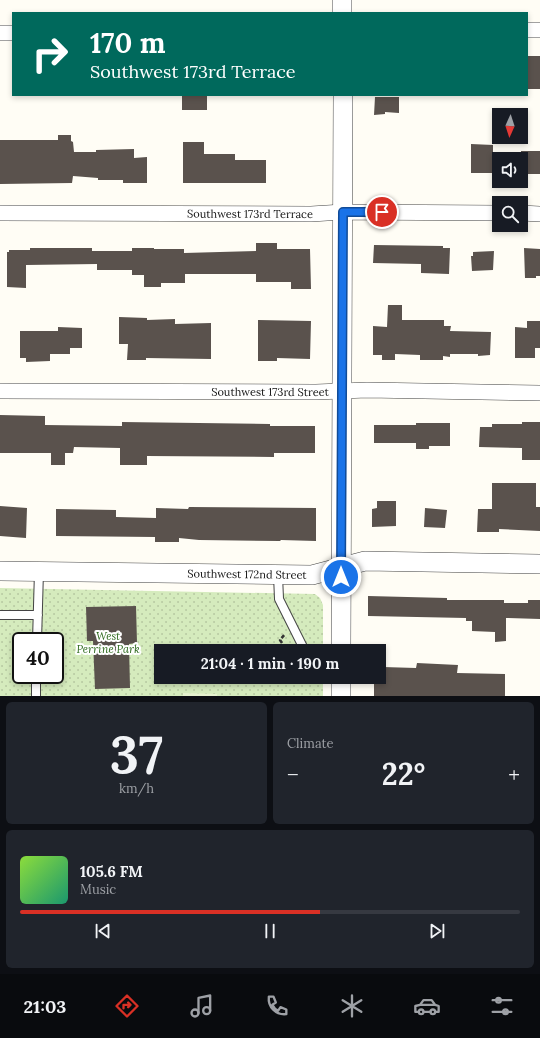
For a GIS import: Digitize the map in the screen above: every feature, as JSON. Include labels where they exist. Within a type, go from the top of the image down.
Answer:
[{"type":"street","points":[[342,0],[342,12]]},
{"type":"street","points":[[528,30],[540,30]]},
{"type":"street","points":[[0,33],[12,33]]},
{"type":"street","points":[[341,644],[343,212],[342,96]]},
{"type":"street","name":"Southwest 173rd Terrace","points":[[0,214],[311,214],[343,212],[492,213]]},
{"type":"street","points":[[528,213],[540,214]]},
{"type":"street","name":"Southwest 173rd Street","points":[[0,391],[316,392],[367,390],[540,393]]},
{"type":"street","name":"Southwest 172nd Street","points":[[0,571],[312,575],[365,561],[540,564]]},
{"type":"street","points":[[340,696],[341,684]]},
{"type":"lane","points":[[37,632],[39,571]]},
{"type":"lane","points":[[278,575],[279,599],[302,644]]},
{"type":"lane","points":[[0,616],[38,615]]},
{"type":"lane","points":[[36,684],[36,696]]},
{"type":"green space","name":"West Perrine Park","points":[[0,588],[315,594],[320,598],[323,605],[323,644],[154,644],[154,684],[323,684],[323,696],[0,696]]},
{"type":"green space","points":[[183,693],[217,694],[217,696],[183,696]]},
{"type":"building","points":[[528,56],[540,56],[540,89],[528,89]]},
{"type":"building","points":[[182,96],[207,96],[207,110],[182,110]]},
{"type":"building","points":[[375,97],[399,97],[399,113],[385,112],[385,114],[374,115]]},
{"type":"building","points":[[58,135],[71,135],[74,152],[134,149],[134,158],[147,157],[147,183],[123,183],[123,180],[98,180],[98,178],[73,176],[72,183],[0,184],[0,140],[58,140]]},
{"type":"building","points":[[183,142],[204,142],[204,154],[235,154],[235,160],[266,160],[266,183],[183,183]]},
{"type":"building","points":[[471,144],[493,145],[492,173],[471,173]]},
{"type":"building","points":[[540,151],[540,174],[528,174],[528,152],[521,152]]},
{"type":"building","points":[[256,243],[277,243],[277,249],[310,249],[311,289],[291,289],[291,282],[256,282],[256,274],[185,274],[185,283],[161,283],[161,287],[144,287],[144,275],[132,275],[132,270],[97,270],[97,264],[26,265],[26,288],[7,287],[7,252],[9,252],[9,250],[30,250],[30,248],[92,248],[92,251],[132,251],[132,248],[154,248],[184,249],[184,253],[256,251]]},
{"type":"building","points":[[374,245],[443,246],[443,248],[450,248],[449,274],[421,273],[421,264],[373,263]]},
{"type":"building","points":[[524,248],[540,249],[540,276],[536,276],[536,278],[525,278]]},
{"type":"building","points":[[494,251],[493,270],[472,271],[471,256],[473,256],[473,252]]},
{"type":"building","points":[[388,305],[402,305],[402,320],[444,320],[444,326],[451,326],[450,331],[491,332],[490,355],[478,356],[478,354],[450,354],[450,357],[443,356],[443,360],[420,360],[420,355],[395,354],[395,360],[382,360],[382,355],[373,355],[373,326],[387,327]]},
{"type":"building","points":[[119,317],[147,318],[147,320],[175,319],[175,324],[211,323],[211,359],[146,358],[146,360],[127,360],[128,344],[119,344]]},
{"type":"building","points":[[258,320],[311,321],[310,359],[277,358],[277,361],[258,361]]},
{"type":"building","points":[[527,321],[540,321],[540,348],[535,348],[535,358],[515,358],[515,327],[527,328]]},
{"type":"building","points":[[58,327],[82,328],[82,348],[70,348],[70,354],[50,354],[50,361],[26,362],[26,358],[20,358],[20,331],[58,331]]},
{"type":"building","points":[[0,415],[45,416],[45,425],[122,426],[122,422],[315,426],[315,453],[274,453],[274,457],[147,456],[147,465],[120,465],[120,448],[74,447],[73,453],[65,453],[65,465],[51,465],[51,453],[0,453]]},
{"type":"building","points":[[522,422],[540,422],[540,460],[522,460],[522,448],[479,447],[480,427],[492,427],[492,424],[522,424]]},
{"type":"building","points":[[416,423],[450,423],[450,446],[429,446],[429,449],[416,449],[416,443],[374,443],[374,425],[416,425]]},
{"type":"building","points":[[492,483],[536,483],[536,507],[540,507],[540,531],[499,529],[499,532],[477,532],[478,509],[492,509]]},
{"type":"building","points":[[377,501],[396,501],[396,526],[372,527],[372,509],[377,508]]},
{"type":"building","points":[[0,506],[27,508],[26,538],[0,536]]},
{"type":"building","points":[[189,507],[316,508],[316,541],[199,540],[179,538],[179,542],[155,542],[155,537],[56,536],[56,509],[116,510],[116,517],[156,518],[156,508],[188,509]]},
{"type":"building","points":[[425,508],[447,510],[445,528],[424,527]]},
{"type":"building","points":[[368,596],[447,598],[447,600],[504,600],[504,603],[528,603],[528,600],[540,600],[540,619],[506,618],[506,641],[495,642],[495,632],[472,631],[472,621],[466,621],[466,618],[368,616]]},
{"type":"building","points":[[136,606],[137,643],[129,644],[130,688],[95,689],[93,641],[87,641],[86,607]]},
{"type":"building","points":[[417,663],[458,665],[457,673],[505,674],[505,696],[374,696],[374,684],[386,684],[386,667],[416,668]]},
{"type":"route","points":[[341,577],[343,212],[382,212]]}]
